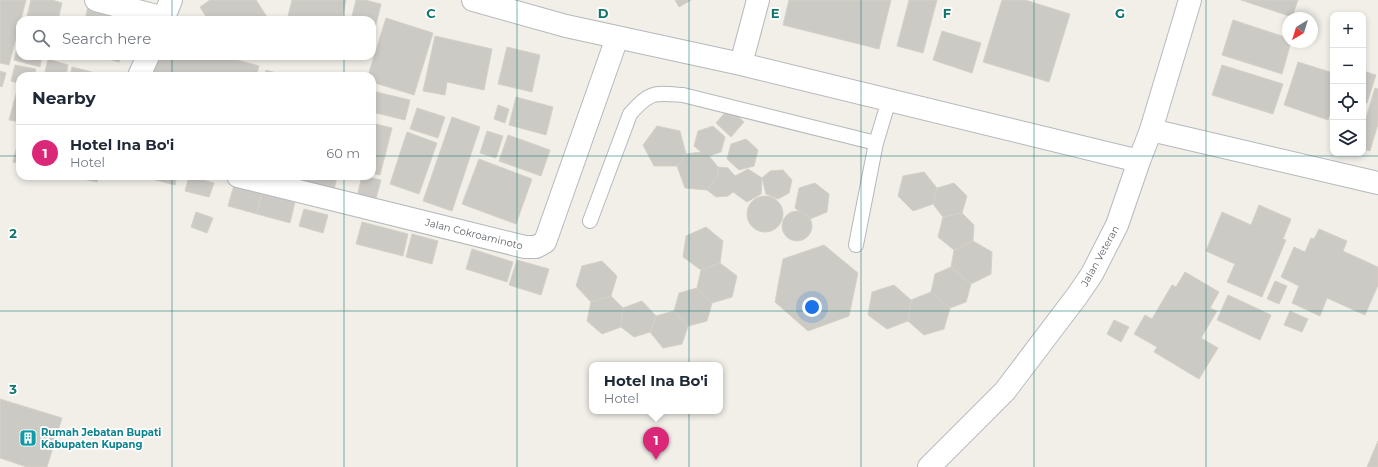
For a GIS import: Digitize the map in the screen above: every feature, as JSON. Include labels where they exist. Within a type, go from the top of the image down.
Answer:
[{"type":"street","points":[[96,0],[166,13]]},
{"type":"street","points":[[473,0],[566,26],[740,64],[1139,161]]},
{"type":"street","points":[[740,64],[758,0]]},
{"type":"street","name":"Jalan Veteran","points":[[928,467],[1005,391],[1092,274],[1118,225],[1151,130],[1190,0]]},
{"type":"street","name":"Jalan Cokroaminoto","points":[[254,180],[525,247],[536,247],[545,242],[618,38]]},
{"type":"street","points":[[141,72],[146,60]]},
{"type":"street","points":[[1151,130],[1378,183]]},
{"type":"lane","points":[[590,221],[630,114],[639,103],[656,93],[683,95],[876,143]]},
{"type":"lane","points":[[856,245],[876,143],[889,100]]},
{"type":"building","points":[[0,0],[26,0],[22,16],[16,16],[16,38],[9,65],[0,63]]},
{"type":"building","points":[[31,0],[52,0],[62,3],[59,16],[27,16]]},
{"type":"building","points":[[210,0],[256,0],[266,16],[206,16],[200,7]]},
{"type":"building","points":[[292,0],[346,0],[343,16],[288,16]]},
{"type":"building","points":[[356,0],[365,0],[381,4],[376,25],[376,16],[352,16]]},
{"type":"building","points":[[675,0],[691,0],[679,7]]},
{"type":"building","points":[[789,0],[891,0],[879,49],[783,25]]},
{"type":"building","points":[[909,0],[937,0],[923,53],[897,46]]},
{"type":"building","points":[[1002,0],[1025,0],[1070,14],[1049,82],[983,62]]},
{"type":"building","points":[[1241,0],[1298,0],[1294,12],[1282,12],[1282,14]]},
{"type":"building","points":[[88,6],[117,13],[117,16],[86,16]]},
{"type":"building","points":[[386,18],[433,33],[414,95],[376,83],[376,72],[369,72],[373,60],[376,60],[376,50]]},
{"type":"building","points":[[1233,20],[1282,36],[1282,48],[1289,48],[1282,74],[1222,55]]},
{"type":"building","points":[[942,31],[981,43],[972,73],[933,60]]},
{"type":"building","points":[[435,36],[492,49],[484,90],[447,82],[445,95],[423,91]]},
{"type":"building","points":[[507,47],[540,55],[532,92],[498,84]]},
{"type":"building","points":[[16,52],[16,60],[41,60],[40,67],[14,60]]},
{"type":"building","points":[[48,60],[68,65],[67,72],[45,72]]},
{"type":"building","points":[[153,60],[237,60],[259,66],[257,72],[149,72]]},
{"type":"building","points":[[1298,62],[1330,72],[1330,114],[1328,120],[1284,105]]},
{"type":"building","points":[[15,65],[36,69],[35,72],[16,72],[16,83],[11,81]]},
{"type":"building","points":[[1222,65],[1283,84],[1273,114],[1212,95]]},
{"type":"building","points":[[72,67],[92,72],[71,72]]},
{"type":"building","points":[[0,71],[6,73],[2,87],[0,86]]},
{"type":"building","points":[[1366,72],[1376,75],[1366,103]]},
{"type":"building","points":[[1375,88],[1378,89],[1378,124],[1370,151],[1366,150],[1366,118]]},
{"type":"building","points":[[376,92],[410,100],[405,120],[376,113]]},
{"type":"building","points":[[16,94],[16,121],[9,120]]},
{"type":"building","points":[[516,97],[553,107],[546,135],[509,125]]},
{"type":"building","points":[[498,105],[509,109],[505,123],[494,119]]},
{"type":"building","points":[[417,108],[445,117],[438,138],[410,129]]},
{"type":"building","points":[[729,108],[744,122],[731,137],[716,123]]},
{"type":"building","points":[[452,117],[480,127],[452,211],[423,201]]},
{"type":"building","points":[[376,124],[392,128],[380,175],[376,174]]},
{"type":"building","points":[[657,126],[680,131],[686,154],[677,166],[654,166],[643,145]]},
{"type":"building","points":[[713,126],[725,137],[721,152],[709,156],[718,167],[718,175],[707,190],[685,188],[677,166],[686,154],[701,152],[694,146],[698,131]]},
{"type":"building","points":[[487,131],[503,136],[496,158],[480,153]]},
{"type":"building","points":[[407,132],[437,143],[419,194],[390,184]]},
{"type":"building","points":[[508,135],[550,150],[541,176],[499,161]]},
{"type":"building","points":[[746,139],[758,150],[754,166],[739,170],[727,159],[731,144]]},
{"type":"building","points":[[16,150],[16,163],[13,162]]},
{"type":"building","points":[[479,159],[532,179],[516,224],[462,204]]},
{"type":"building","points":[[718,167],[728,168],[735,176],[748,169],[762,178],[761,194],[747,202],[733,192],[728,196],[716,197],[707,190],[718,175]]},
{"type":"building","points":[[783,170],[792,180],[789,193],[778,199],[766,194],[762,178],[770,171]]},
{"type":"building","points":[[924,172],[937,188],[933,204],[913,211],[898,196],[903,176]]},
{"type":"building","points":[[156,180],[176,180],[175,185]]},
{"type":"building","points":[[188,180],[203,180],[214,183],[209,197],[185,191]]},
{"type":"building","points":[[302,180],[336,180],[334,190],[302,182]]},
{"type":"building","points":[[361,180],[381,180],[374,206],[356,201]]},
{"type":"building","points":[[815,183],[829,194],[827,212],[810,219],[795,208],[799,188]]},
{"type":"building","points":[[954,183],[967,196],[962,213],[943,217],[933,204],[937,188]]},
{"type":"building","points":[[234,185],[262,193],[257,214],[228,206]]},
{"type":"building","points":[[262,193],[295,202],[290,223],[257,214]]},
{"type":"building","points":[[765,196],[775,199],[780,204],[783,214],[780,224],[775,229],[765,232],[755,229],[750,224],[747,214],[750,204],[755,199]]},
{"type":"building","points":[[1259,205],[1291,219],[1283,239],[1286,240],[1262,297],[1227,282],[1235,264],[1206,251],[1222,212],[1251,225]]},
{"type":"building","points":[[304,209],[328,215],[323,233],[299,226]]},
{"type":"building","points":[[797,211],[803,212],[811,220],[811,232],[803,240],[797,241],[791,240],[783,232],[782,226],[783,220],[791,212]]},
{"type":"building","points":[[196,212],[213,218],[207,233],[191,227]]},
{"type":"building","points":[[962,213],[974,225],[973,241],[954,250],[938,237],[943,217]]},
{"type":"building","points":[[362,222],[408,234],[403,256],[356,244]]},
{"type":"building","points":[[706,227],[723,241],[720,263],[701,270],[683,257],[686,236]]},
{"type":"building","points":[[1319,229],[1347,241],[1343,251],[1378,267],[1378,285],[1365,315],[1327,298],[1320,316],[1292,303],[1299,286],[1281,277],[1294,247],[1305,252],[1311,238],[1314,239]]},
{"type":"building","points":[[412,234],[438,241],[432,264],[406,257]]},
{"type":"building","points":[[973,241],[992,252],[991,274],[971,284],[951,267],[954,250]]},
{"type":"building","points":[[824,245],[858,273],[849,316],[808,331],[775,302],[783,259]]},
{"type":"building","points":[[472,249],[513,262],[507,282],[466,269]]},
{"type":"building","points":[[517,260],[549,269],[541,295],[509,285]]},
{"type":"building","points":[[602,261],[617,276],[611,296],[591,302],[576,286],[582,266]]},
{"type":"building","points":[[720,263],[737,276],[732,297],[712,303],[697,288],[701,270]]},
{"type":"building","points":[[951,267],[971,284],[966,302],[950,308],[931,292],[935,274]]},
{"type":"building","points":[[1185,272],[1219,292],[1210,308],[1217,311],[1201,338],[1218,348],[1199,379],[1154,352],[1157,347],[1134,334],[1145,315],[1152,319],[1172,285],[1176,287]]},
{"type":"building","points":[[1275,281],[1287,286],[1279,304],[1267,299]]},
{"type":"building","points":[[894,285],[911,300],[908,321],[887,329],[868,315],[872,292]]},
{"type":"building","points":[[697,288],[712,303],[707,321],[688,326],[674,311],[679,293]]},
{"type":"building","points":[[931,292],[950,308],[944,329],[924,335],[908,321],[911,300]]},
{"type":"building","points":[[1228,295],[1271,315],[1260,340],[1217,320]]},
{"type":"building","points":[[611,296],[623,308],[621,327],[602,334],[587,321],[591,302]]},
{"type":"building","points":[[642,301],[656,316],[650,332],[634,337],[621,327],[623,308]]},
{"type":"building","points":[[674,311],[688,326],[682,344],[663,348],[650,332],[656,316]]},
{"type":"building","points":[[1290,311],[1308,319],[1302,332],[1284,325]]},
{"type":"building","points":[[1114,320],[1129,327],[1121,342],[1107,334]]},
{"type":"building","name":"Rumah Jebatan Bupati Kabupaten Kupang","points":[[0,399],[62,418],[47,467],[27,467],[0,458]]},
{"type":"building","points":[[1378,441],[1378,467],[1367,467]]},
{"type":"place","name":"Rumah Jebatan Bupati Kabupaten Kupang","points":[[28,438]]},
{"type":"place","name":"Hotel Ina Bo'i","points":[[656,460]]}]
